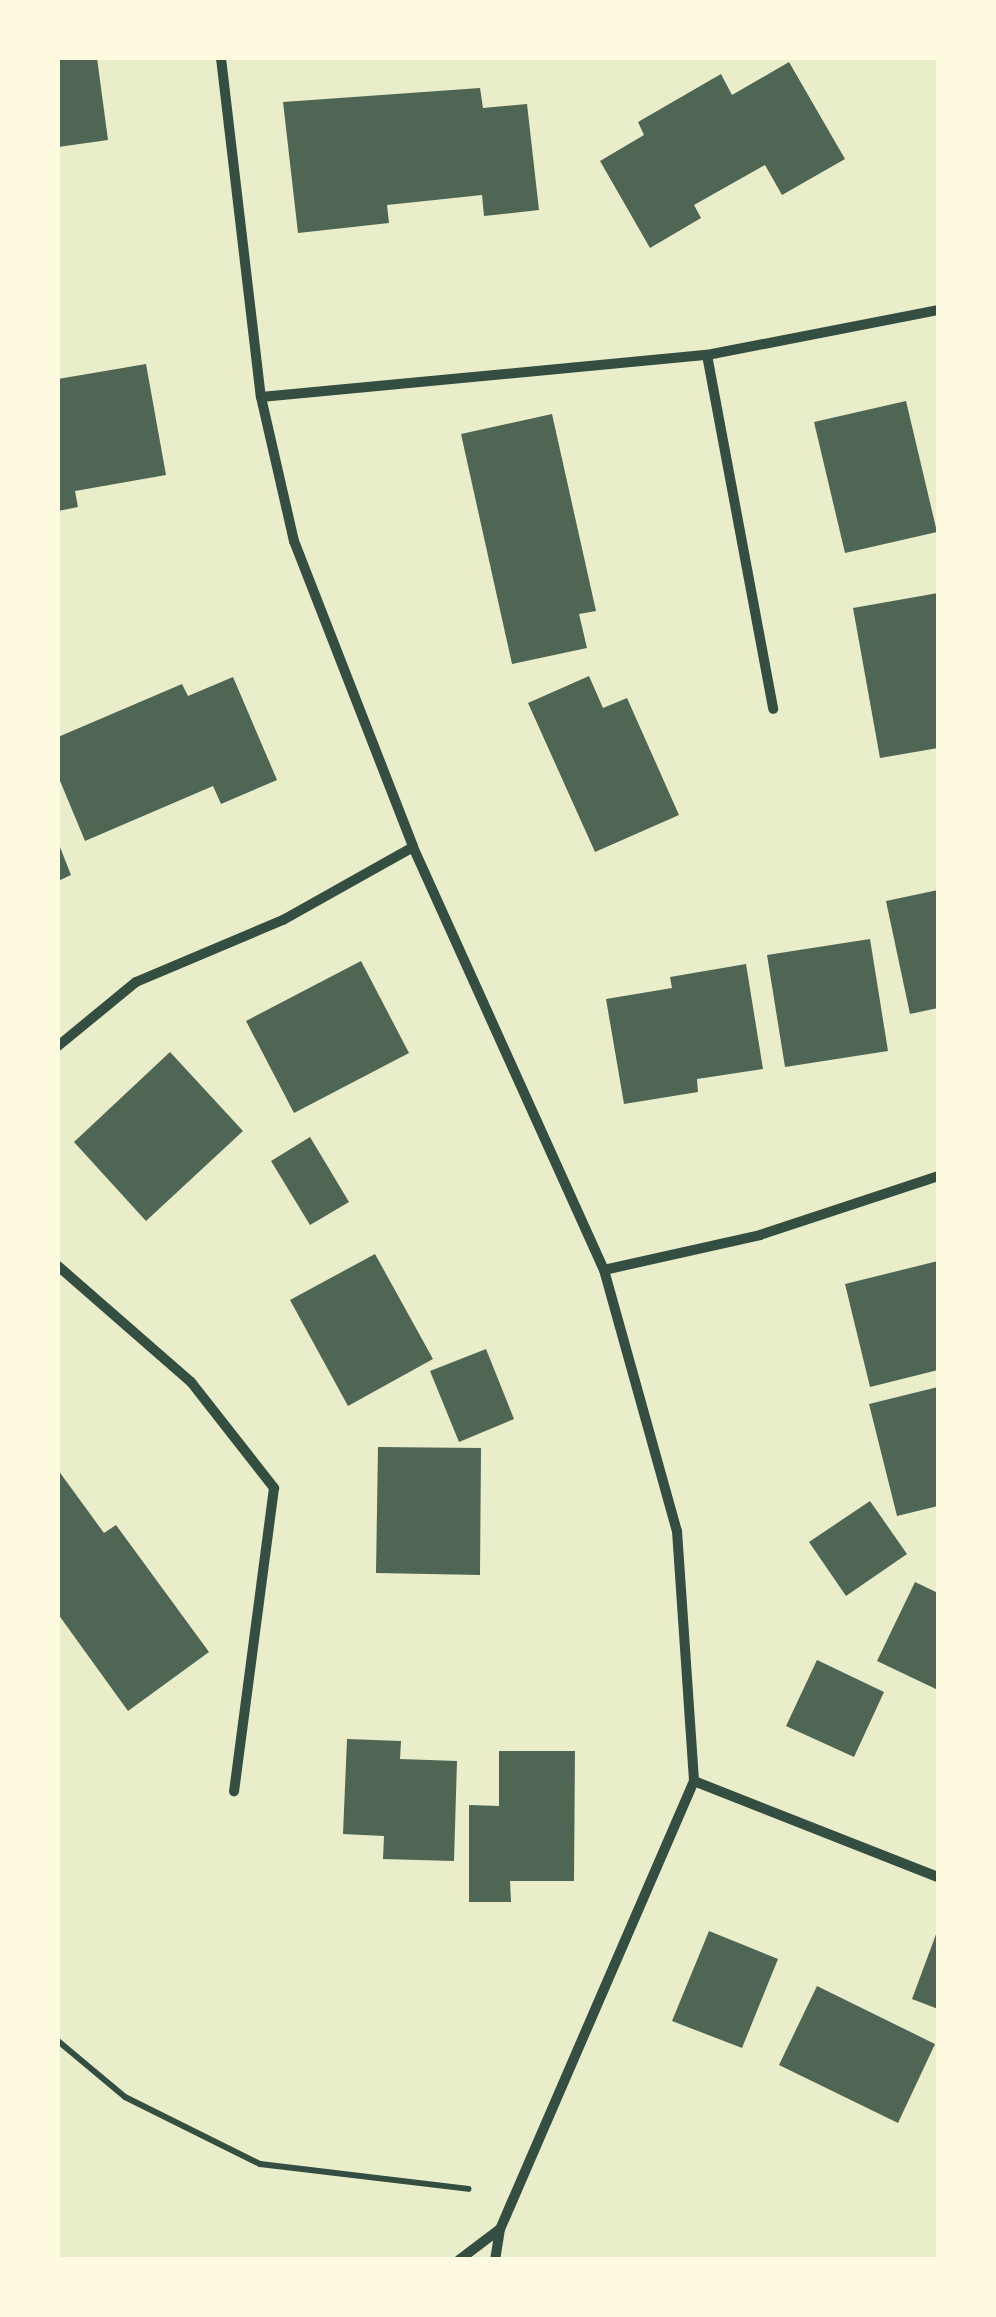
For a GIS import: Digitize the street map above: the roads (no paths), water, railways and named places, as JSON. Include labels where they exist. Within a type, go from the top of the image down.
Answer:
[{"type":"street","points":[[221,58],[261,396],[294,541],[412,848],[604,1270],[677,1531],[694,1780],[514,2194],[500,2229],[495,2260]]},
{"type":"street","points":[[261,396],[707,355],[938,310]]},
{"type":"street","points":[[707,355],[774,709]]},
{"type":"street","points":[[58,1046],[136,982],[283,920],[412,848]]},
{"type":"street","points":[[604,1270],[760,1235],[938,1176]]},
{"type":"street","points":[[58,1266],[190,1382],[274,1488],[234,1791]]},
{"type":"street","points":[[694,1780],[938,1877]]},
{"type":"street","points":[[460,2260],[500,2229]]}]
